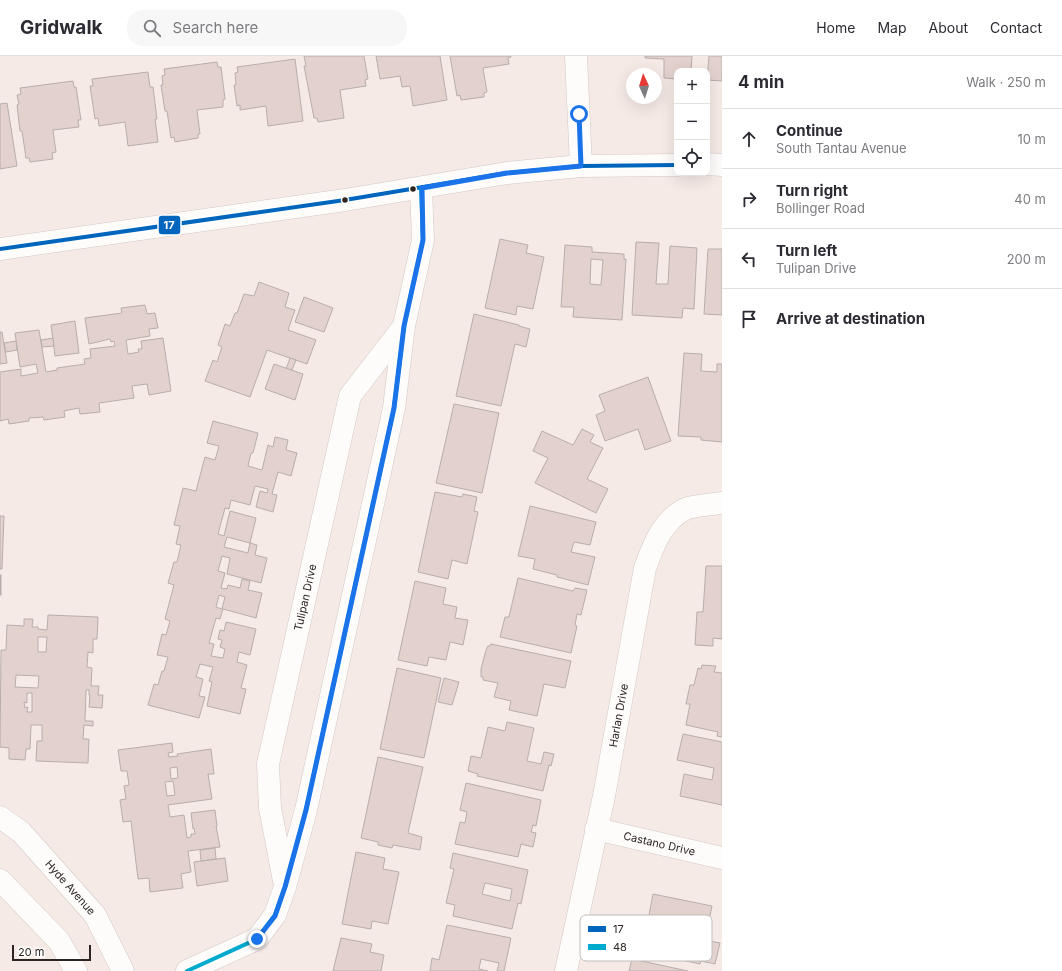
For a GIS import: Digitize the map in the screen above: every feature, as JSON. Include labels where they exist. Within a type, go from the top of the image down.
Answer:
[{"type":"street","points":[[576,56],[581,166]]},
{"type":"street","points":[[0,249],[422,188],[507,173],[581,166],[674,164]]},
{"type":"street","points":[[710,164],[722,165]]},
{"type":"street","name":"Tulipan Drive","points":[[187,971],[257,939],[275,916],[285,887],[306,810],[394,408],[404,326],[423,240],[422,188]]},
{"type":"street","name":"Tulipan Drive","points":[[285,887],[270,808],[268,764],[350,396],[404,326]]},
{"type":"street","name":"Harlan Drive","points":[[566,971],[596,830],[645,568],[656,539],[669,521],[685,509],[722,503]]},
{"type":"street","name":"Hyde Avenue","points":[[0,817],[21,832],[95,915],[123,971]]},
{"type":"street","name":"Castano Drive","points":[[596,830],[722,858]]},
{"type":"street","points":[[0,880],[59,941],[76,971]]},
{"type":"building","points":[[304,56],[364,56],[368,79],[365,80],[366,86],[340,90],[344,118],[318,122],[317,118],[314,118],[304,66],[306,66]]},
{"type":"building","points":[[376,56],[440,56],[447,100],[413,106],[410,86],[402,87],[400,76],[380,79]]},
{"type":"building","points":[[450,56],[511,57],[508,58],[509,64],[483,68],[487,92],[484,93],[484,97],[461,100],[460,95],[457,96]]},
{"type":"building","points":[[645,56],[692,56],[691,68],[674,68],[674,79],[664,78],[664,59],[645,58]]},
{"type":"building","points":[[709,56],[722,56],[722,81],[710,80],[710,68],[708,68]]},
{"type":"building","points":[[295,59],[303,121],[268,126],[266,106],[240,110],[240,105],[237,106],[234,85],[236,85],[235,73],[238,72],[237,67]]},
{"type":"building","points":[[217,62],[218,67],[221,67],[225,99],[223,100],[223,107],[197,110],[200,134],[198,134],[198,138],[175,142],[174,137],[171,138],[161,85],[163,85],[162,76],[165,75],[164,69]]},
{"type":"building","points":[[148,72],[150,87],[153,87],[158,142],[128,146],[125,122],[99,126],[98,118],[95,119],[90,86],[93,86],[92,79]]},
{"type":"building","points":[[73,81],[74,87],[76,87],[81,120],[78,120],[79,127],[53,130],[56,152],[52,153],[53,159],[30,162],[29,158],[26,158],[22,131],[20,131],[17,105],[19,104],[17,95],[21,94],[20,88]]},
{"type":"building","points":[[7,103],[17,166],[0,169],[0,104]]},
{"type":"building","points":[[500,239],[528,245],[526,253],[544,257],[533,309],[517,306],[516,315],[485,308]]},
{"type":"building","points":[[636,242],[659,243],[656,284],[668,284],[670,246],[697,248],[694,309],[683,308],[682,318],[632,315]]},
{"type":"building","points":[[565,245],[592,247],[592,252],[624,254],[624,259],[626,259],[622,320],[573,317],[574,307],[561,307]],"holes":[[[591,259],[603,260],[601,285],[590,284]]]},
{"type":"building","points":[[708,249],[722,249],[722,315],[704,314]]},
{"type":"building","points":[[259,282],[289,293],[285,307],[295,310],[288,330],[316,340],[307,364],[267,350],[250,397],[205,381],[213,360],[217,362],[222,347],[218,345],[225,324],[230,326],[235,313],[237,313],[244,294],[254,296]]},
{"type":"building","points":[[304,297],[333,308],[324,332],[295,322]]},
{"type":"building","points":[[145,305],[147,314],[155,313],[158,328],[149,329],[150,336],[126,340],[128,354],[139,352],[138,349],[142,349],[141,341],[163,338],[171,391],[149,395],[147,384],[132,386],[134,398],[99,403],[100,412],[80,414],[79,408],[64,411],[65,417],[44,420],[43,417],[29,418],[29,421],[9,424],[8,419],[0,421],[0,372],[21,369],[21,376],[38,373],[36,364],[20,367],[15,333],[39,330],[46,372],[57,370],[57,368],[85,364],[84,359],[91,358],[90,349],[115,346],[114,341],[111,342],[110,339],[89,344],[85,318],[122,313],[121,308]]},
{"type":"building","points":[[474,314],[530,329],[526,347],[515,344],[501,406],[456,396]]},
{"type":"building","points":[[75,321],[79,353],[55,356],[51,325]]},
{"type":"building","points":[[0,332],[2,332],[7,363],[0,364]]},
{"type":"building","points":[[53,338],[54,346],[42,347],[41,340]]},
{"type":"building","points":[[16,341],[17,350],[6,352],[4,343]]},
{"type":"building","points":[[684,353],[702,354],[701,371],[717,372],[717,364],[722,364],[722,442],[701,440],[701,437],[678,436]]},
{"type":"building","points":[[290,358],[296,360],[292,370],[286,369]]},
{"type":"building","points":[[274,364],[303,374],[295,400],[265,389]]},
{"type":"building","points":[[648,377],[671,441],[645,450],[638,429],[605,441],[596,415],[605,411],[599,395]]},
{"type":"building","points":[[454,404],[499,413],[482,493],[436,483]]},
{"type":"building","points":[[213,421],[258,433],[248,466],[262,470],[268,445],[273,447],[275,437],[288,440],[286,450],[297,453],[291,476],[278,472],[272,494],[277,495],[273,512],[256,507],[260,491],[267,493],[268,489],[255,486],[250,505],[231,500],[229,509],[225,508],[218,534],[224,536],[230,511],[256,518],[250,543],[257,545],[255,555],[267,558],[261,583],[227,574],[230,558],[222,556],[218,571],[225,573],[221,588],[227,589],[228,585],[240,588],[242,579],[250,581],[248,590],[262,593],[256,618],[223,609],[220,619],[216,618],[209,643],[214,644],[211,656],[223,658],[225,649],[220,647],[222,640],[218,639],[220,630],[224,631],[226,622],[256,629],[250,655],[239,652],[237,662],[247,665],[241,688],[246,689],[240,714],[207,706],[212,682],[209,681],[213,667],[200,664],[196,677],[203,679],[199,696],[205,697],[199,718],[148,705],[154,684],[158,685],[168,657],[157,655],[162,634],[166,635],[170,621],[165,619],[174,585],[168,583],[174,562],[177,562],[181,545],[176,544],[180,526],[174,525],[183,488],[196,491],[205,457],[215,460],[219,446],[207,443]],"holes":[[[227,537],[250,543],[248,553],[224,547]],[[219,595],[225,597],[222,609],[216,607]]]},
{"type":"building","points":[[582,429],[594,435],[590,442],[603,448],[587,479],[608,489],[596,513],[535,483],[548,458],[533,451],[542,431],[573,445]]},
{"type":"building","points":[[435,492],[462,497],[463,494],[477,497],[474,511],[478,512],[467,564],[452,560],[448,579],[418,572]]},
{"type":"building","points":[[530,506],[596,522],[590,545],[574,542],[571,552],[595,557],[588,585],[533,569],[535,559],[518,556]]},
{"type":"building","points":[[0,516],[4,516],[2,569],[0,569]]},
{"type":"building","points":[[706,566],[722,566],[722,639],[713,638],[713,646],[695,645],[697,612],[703,612]]},
{"type":"building","points":[[1,575],[1,595],[0,595]]},
{"type":"building","points":[[518,578],[573,591],[575,588],[587,590],[581,615],[577,614],[575,625],[577,626],[571,653],[500,637],[505,617],[509,617]]},
{"type":"building","points":[[415,581],[446,588],[443,604],[457,607],[455,618],[468,620],[463,645],[450,642],[446,660],[429,657],[427,666],[398,660]]},
{"type":"building","points":[[48,615],[98,617],[97,639],[93,639],[93,653],[88,652],[87,667],[92,668],[91,686],[99,686],[98,695],[103,695],[102,708],[89,707],[90,695],[89,690],[86,690],[85,721],[93,721],[93,726],[84,725],[83,739],[89,739],[88,763],[36,761],[37,741],[42,741],[42,725],[31,725],[30,749],[26,749],[25,760],[9,759],[9,748],[0,747],[1,650],[6,650],[7,625],[24,626],[24,619],[33,619],[32,627],[47,630]],"holes":[[[38,637],[47,637],[46,652],[38,652]],[[16,675],[39,676],[38,688],[15,687]],[[27,693],[32,693],[32,712],[27,712],[28,707],[25,708],[24,702],[27,703]]]},
{"type":"building","points":[[491,644],[571,661],[565,688],[544,684],[537,716],[509,710],[511,701],[494,697],[498,683],[483,680],[483,677],[481,677],[481,669],[486,650]]},
{"type":"building","points":[[702,665],[716,666],[714,672],[722,673],[722,737],[717,736],[718,732],[686,725],[690,704],[686,704],[690,685],[694,685],[698,668],[701,669]]},
{"type":"building","points":[[397,668],[441,678],[424,758],[380,749]]},
{"type":"building","points":[[444,678],[459,682],[452,705],[438,702]]},
{"type":"building","points":[[507,722],[534,728],[527,761],[541,764],[544,752],[554,754],[551,766],[549,765],[543,791],[477,776],[478,774],[468,771],[471,756],[481,758],[488,727],[505,731]]},
{"type":"building","points":[[683,734],[722,742],[722,805],[680,796],[684,774],[712,780],[714,768],[677,760]]},
{"type":"building","points":[[172,743],[173,752],[168,753],[169,757],[178,756],[177,754],[211,749],[214,774],[208,774],[212,799],[168,805],[170,817],[184,815],[187,838],[191,837],[191,834],[195,834],[191,813],[215,810],[220,847],[188,851],[191,872],[181,874],[183,888],[150,892],[149,878],[138,879],[131,821],[123,822],[120,800],[126,799],[124,786],[129,785],[127,771],[121,771],[118,750]],"holes":[[[177,767],[178,778],[171,779],[170,768]],[[173,781],[175,795],[167,796],[165,782]]]},
{"type":"building","points":[[378,757],[423,767],[408,833],[422,837],[420,850],[393,845],[392,848],[378,845],[378,842],[361,838]]},
{"type":"building","points":[[466,783],[541,800],[536,826],[533,825],[531,832],[536,833],[533,847],[521,844],[518,857],[455,844],[460,822],[465,823],[467,812],[460,810]]},
{"type":"building","points":[[215,848],[216,859],[201,861],[200,850]]},
{"type":"building","points":[[356,852],[385,858],[383,869],[399,872],[388,924],[372,921],[371,929],[342,924]]},
{"type":"building","points":[[453,853],[528,870],[521,904],[518,903],[512,929],[453,916],[455,905],[446,903],[454,869],[450,868]],"holes":[[[485,883],[512,889],[510,901],[482,894]]]},
{"type":"building","points":[[225,858],[228,881],[197,886],[194,862]]},
{"type":"building","points":[[653,894],[712,906],[710,915],[649,915]]},
{"type":"building","points":[[447,925],[511,938],[504,971],[497,971],[499,963],[481,959],[479,969],[488,971],[430,971],[432,958],[439,960]]},
{"type":"building","points":[[341,938],[372,944],[370,952],[384,955],[381,971],[333,971]]},
{"type":"building","points":[[712,941],[720,943],[715,964],[701,961],[712,961]]},
{"type":"building","points":[[632,961],[641,961],[688,971],[629,971]]},
{"type":"building","points":[[686,961],[701,961],[700,964]]},
{"type":"transit line","name":"17","points":[[0,249],[345,200],[507,173],[581,166],[674,165]]},
{"type":"transit line","name":"48","points":[[187,971],[257,939],[275,915],[285,887],[306,810],[394,408],[404,326],[423,240],[421,188]]},
{"type":"route","points":[[257,939],[275,916],[285,887],[306,810],[394,408],[404,326],[423,240],[422,188],[507,173],[546,168],[581,166],[579,114]]}]
